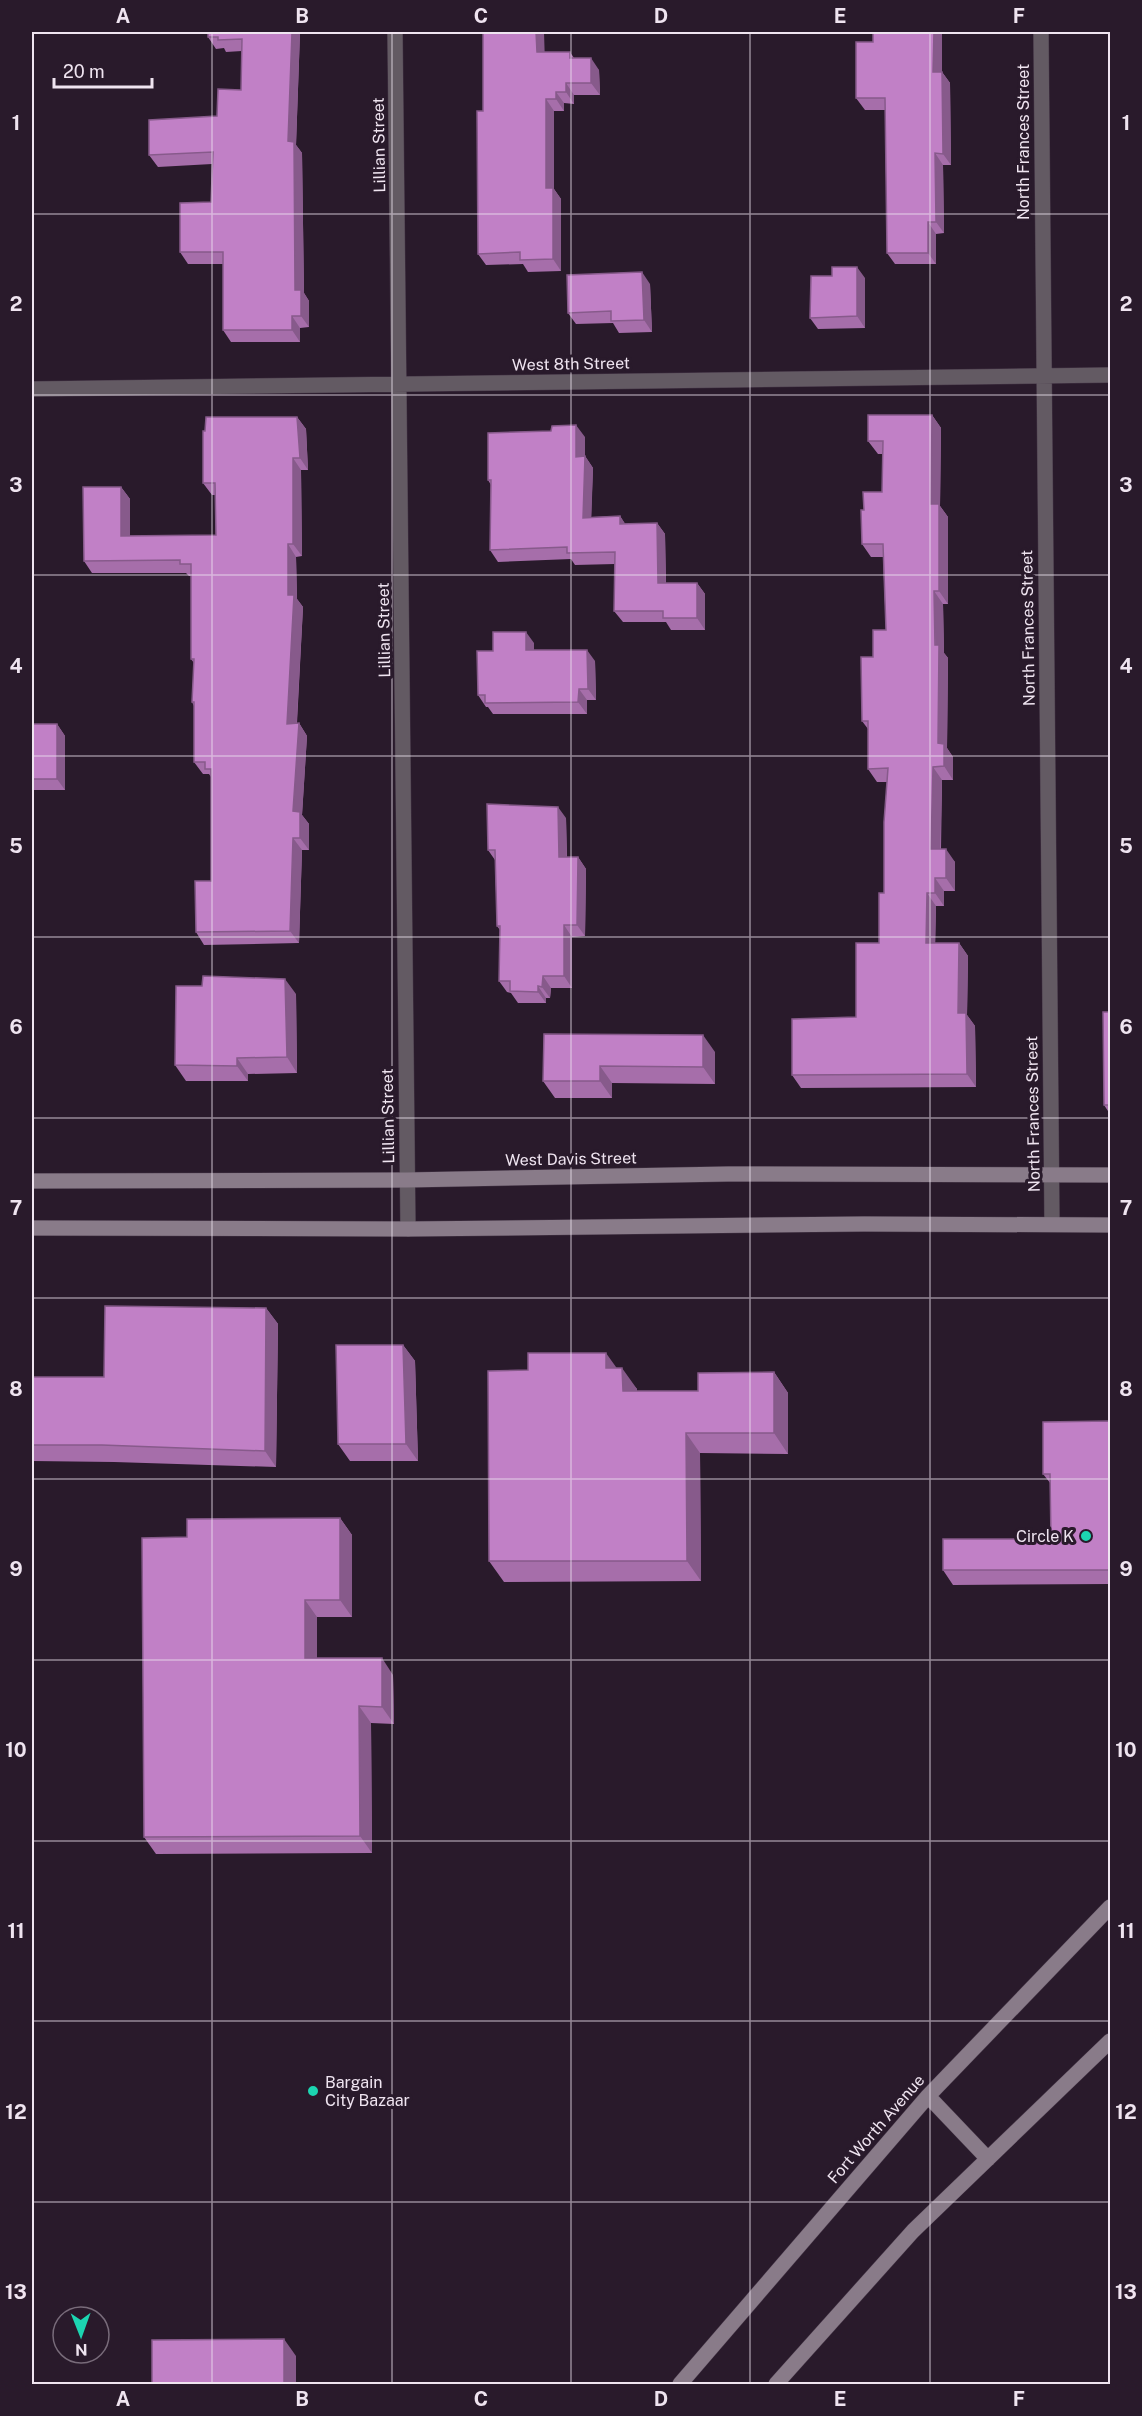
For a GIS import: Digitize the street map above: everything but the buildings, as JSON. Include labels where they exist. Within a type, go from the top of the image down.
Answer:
[{"type":"main road","name":"West Davis Street","points":[[32,1181],[407,1180],[728,1174],[1110,1175]]},
{"type":"main road","points":[[32,1228],[408,1229],[1110,1225]]},
{"type":"main road","name":"Fort Worth Avenue","points":[[680,2385],[928,2096],[1110,1907]]},
{"type":"main road","points":[[776,2385],[913,2231],[1110,2041]]},
{"type":"main road","points":[[928,2096],[988,2159]]},
{"type":"street","name":"Lillian Street","points":[[395,32],[408,1229]]},
{"type":"street","name":"North Frances Street","points":[[1041,32],[1052,1224]]},
{"type":"street","name":"West 8th Street","points":[[32,389],[1110,375]]},
{"type":"place","name":"Circle K","points":[[1086,1536]]},
{"type":"place","name":"Bargain City Bazaar","points":[[313,2091]]}]
